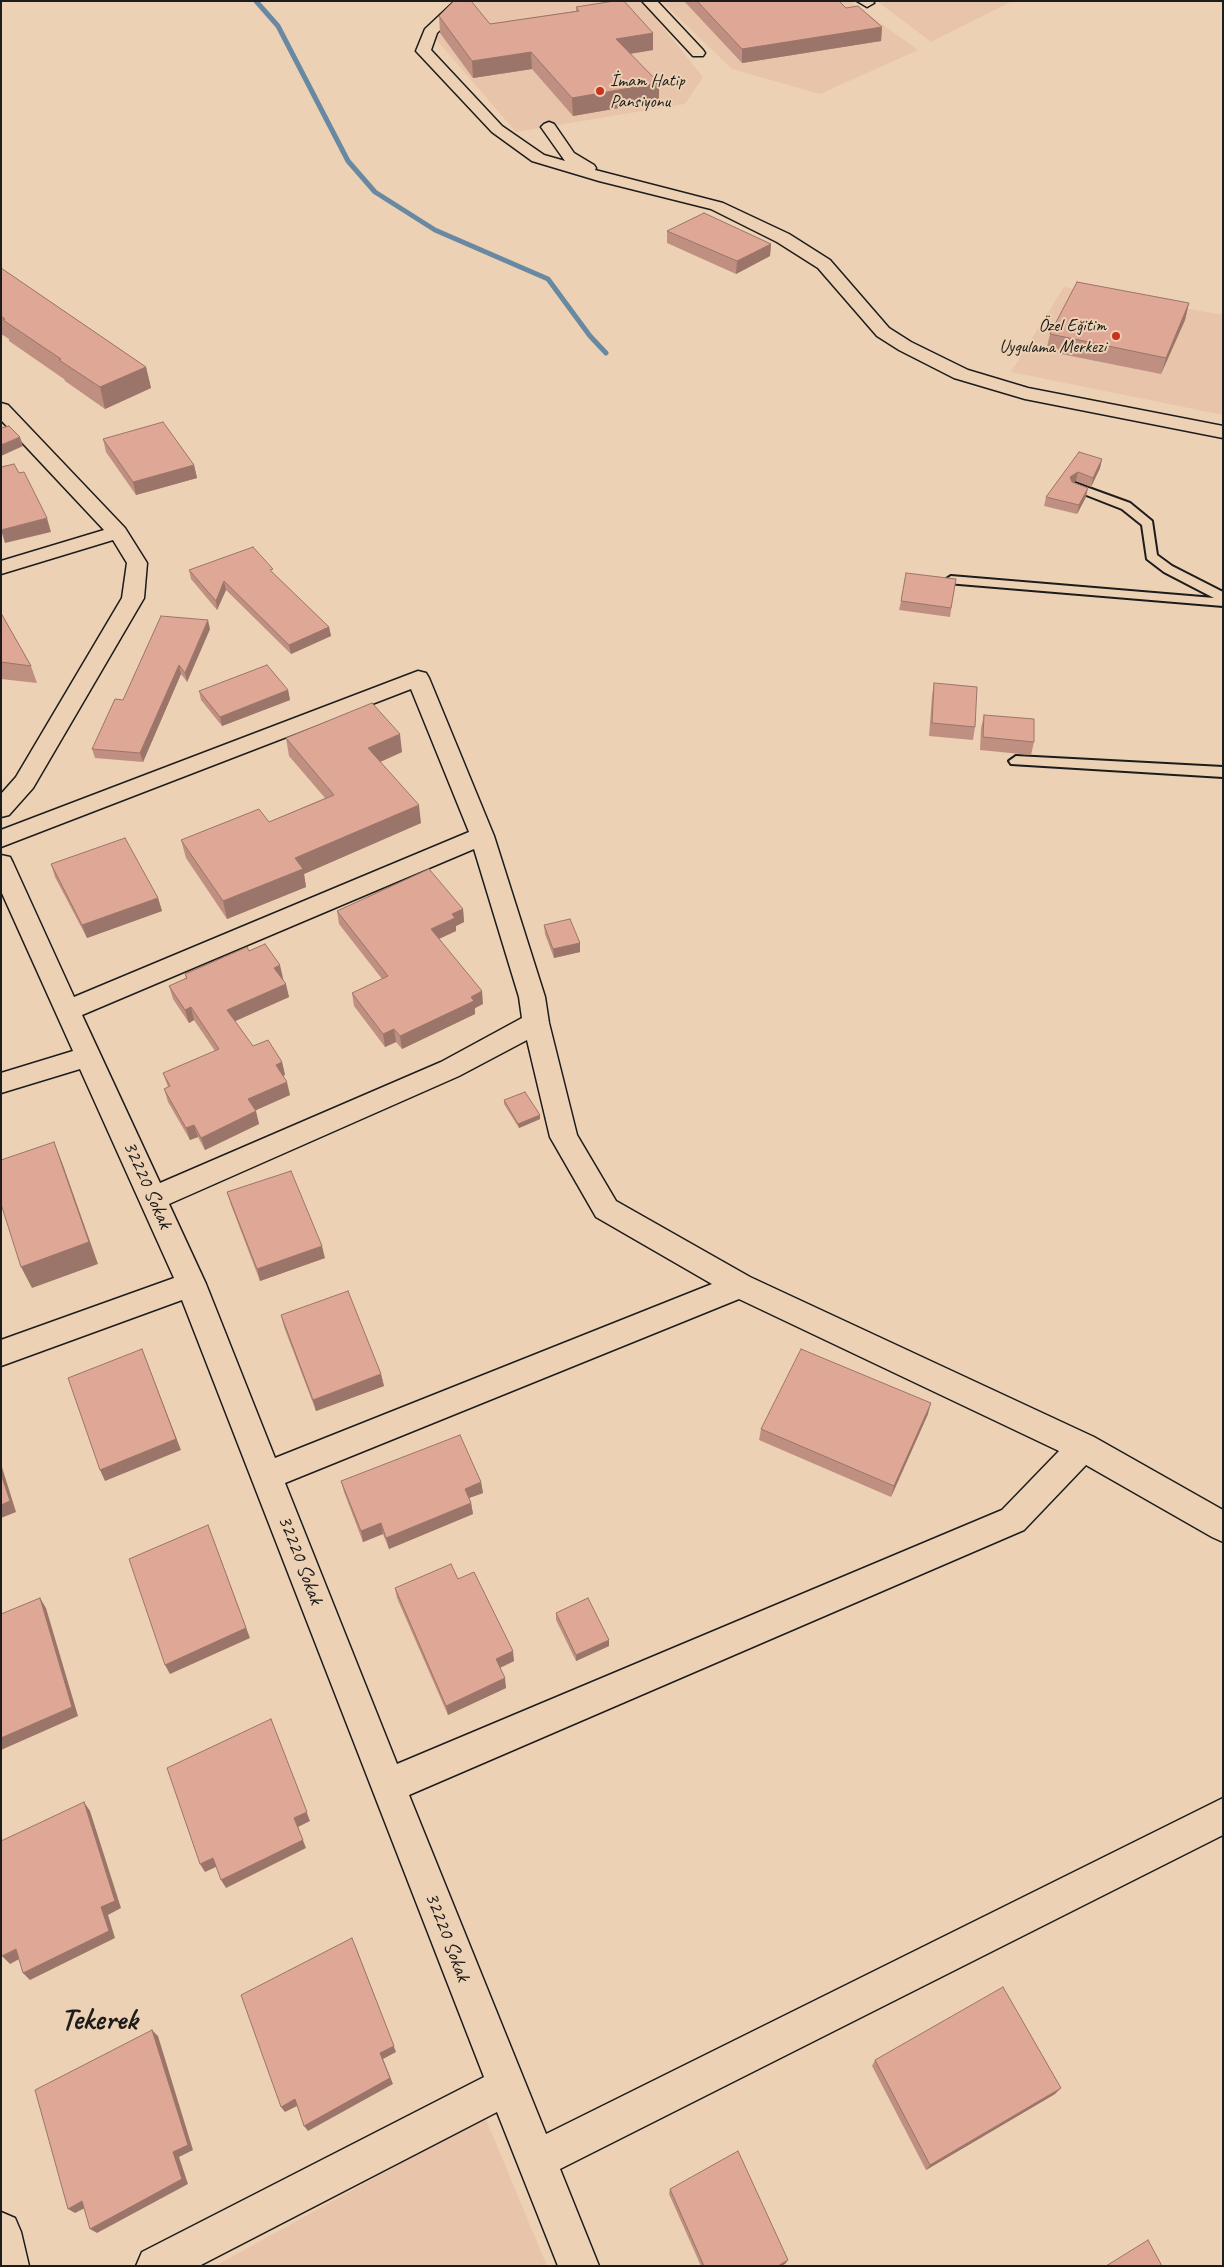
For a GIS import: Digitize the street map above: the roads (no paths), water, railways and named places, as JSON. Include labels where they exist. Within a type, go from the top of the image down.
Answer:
[{"type":"street","points":[[464,1],[449,12],[430,32],[423,51],[497,129],[538,158],[604,178],[717,206],[783,238],[824,264],[884,332],[905,346],[961,374],[1025,393],[1223,432]]},
{"type":"street","points":[[649,1],[698,53]]},
{"type":"street","points":[[549,126],[568,156],[604,178]]},
{"type":"street","points":[[717,206],[723,218],[761,246]]},
{"type":"street","points":[[862,332],[879,343],[905,346]]},
{"type":"street","points":[[1,409],[118,532],[137,563],[133,598],[24,782],[1,809]]},
{"type":"street","points":[[1,568],[118,532]]},
{"type":"street","points":[[1,839],[418,678],[482,836],[532,997],[536,1023],[564,1137],[606,1209],[740,1286],[1083,1448],[1223,1526]]},
{"type":"street","points":[[68,1010],[482,836]]},
{"type":"street","name":"32220 Sokak","points":[[1,863],[191,1284],[579,2266]]},
{"type":"street","points":[[152,1199],[450,1069],[536,1023]]},
{"type":"street","points":[[1,1082],[89,1056]]},
{"type":"street","points":[[1,1353],[191,1284]]},
{"type":"street","points":[[266,1476],[740,1286]]},
{"type":"street","points":[[388,1786],[1013,1520],[1083,1448]]},
{"type":"street","points":[[536,2160],[1223,1816]]},
{"type":"street","points":[[156,2266],[507,2086]]},
{"type":"street","points":[[1,2232],[9,2266]]},
{"type":"lane","points":[[1075,487],[1126,506],[1148,524],[1151,556],[1168,569],[1223,597]]},
{"type":"lane","points":[[951,580],[1223,602]]},
{"type":"lane","points":[[1016,761],[1223,772]]},
{"type":"waterway","points":[[256,1],[278,26],[348,161],[375,192],[435,230],[548,279],[590,336],[606,353]]},
{"type":"place","name":"İmam Hatip Pansiyonu","points":[[600,91]]},
{"type":"place","name":"Özel Eğitim Uygulama Merkezi","points":[[1116,336]]},
{"type":"district","name":"Tekerek","points":[[99,2021]]}]
